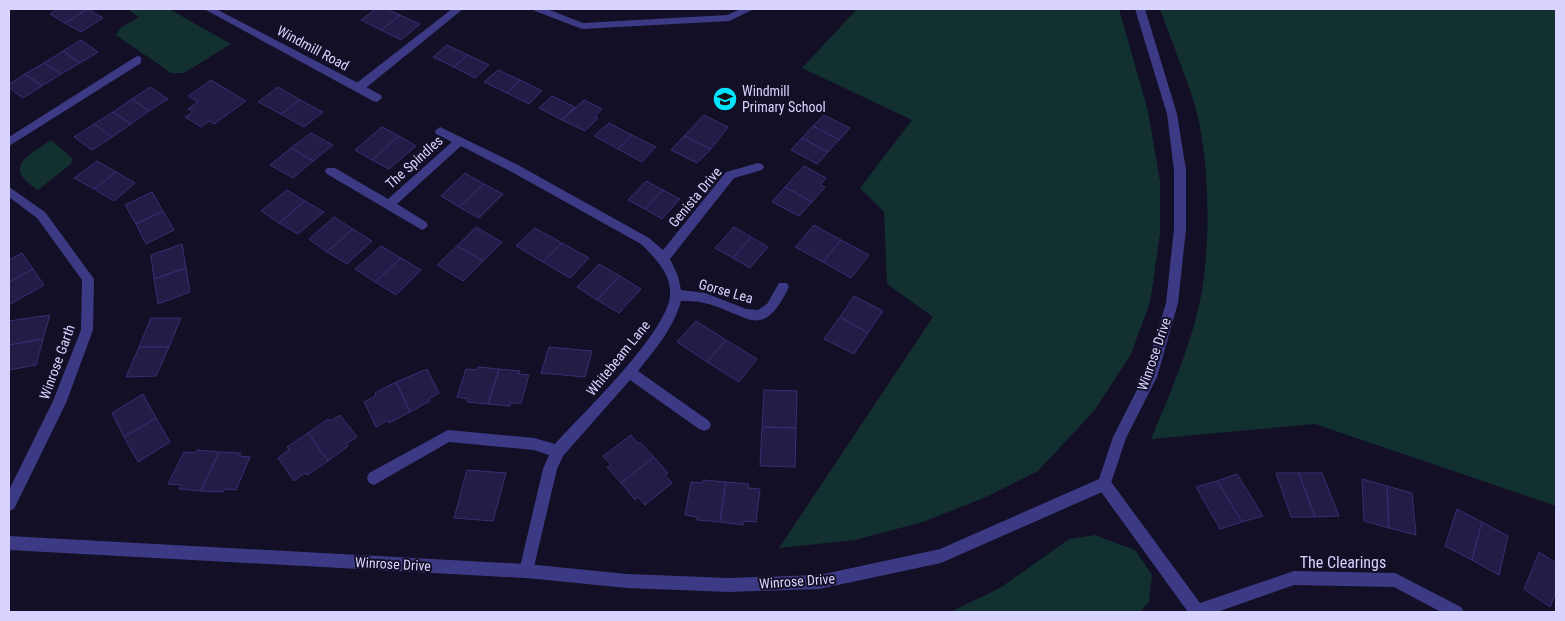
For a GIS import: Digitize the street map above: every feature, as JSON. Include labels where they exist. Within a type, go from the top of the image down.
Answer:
[{"type":"street","name":"Windmill Road","points":[[209,9],[377,98]]},
{"type":"street","points":[[358,88],[458,9]]},
{"type":"street","points":[[538,9],[582,26],[729,18],[749,9]]},
{"type":"street","name":"Winrose Drive","points":[[9,543],[526,571],[626,581],[729,586],[819,582],[940,556],[1104,484],[1120,437],[1150,376],[1172,303],[1180,229],[1180,170],[1172,114],[1140,9]]},
{"type":"street","points":[[9,142],[137,60]]},
{"type":"street","points":[[440,131],[514,168],[645,242],[664,258],[672,276],[676,295]]},
{"type":"street","name":"The Spindles","points":[[389,205],[460,141]]},
{"type":"street","name":"Genista Drive","points":[[664,258],[730,175],[758,167]]},
{"type":"street","name":"The Spindles","points":[[330,171],[422,225]]},
{"type":"street","name":"Winrose Garth","points":[[9,191],[40,215],[88,279],[87,330],[60,403],[9,504]]},
{"type":"street","name":"Gorse Lea","points":[[676,295],[705,298],[746,314],[760,315],[771,308],[783,287]]},
{"type":"street","name":"Whitebeam Lane","points":[[526,571],[550,469],[558,451],[629,372],[660,334],[670,316],[676,295]]},
{"type":"street","points":[[629,372],[704,425]]},
{"type":"street","points":[[374,478],[448,436],[534,444],[558,451]]},
{"type":"street","name":"The Clearings","points":[[1104,484],[1197,612],[1294,578],[1395,580],[1456,612]]},
{"type":"green space","points":[[130,9],[169,9],[231,44],[184,73],[171,73],[116,35],[120,28],[139,17]]},
{"type":"green space","points":[[857,9],[1119,9],[1148,111],[1160,181],[1160,234],[1150,303],[1130,356],[1094,411],[1038,471],[986,497],[923,522],[855,540],[779,548],[933,317],[887,284],[884,212],[860,188],[912,120],[802,68]]},
{"type":"green space","points":[[1160,9],[1556,9],[1556,506],[1315,424],[1151,439],[1193,330],[1202,291],[1207,237],[1206,179],[1200,125],[1190,90]]},
{"type":"green space","points":[[51,140],[72,158],[71,164],[38,190],[27,182],[20,169],[27,157]]},
{"type":"green space","points":[[1095,535],[1135,550],[1152,575],[1149,602],[1140,612],[950,612],[1000,588],[1069,539]]},
{"type":"building","points":[[58,9],[88,9],[65,23],[50,14]]},
{"type":"building","points":[[88,9],[103,18],[81,32],[65,23]]},
{"type":"building","points":[[376,9],[387,9],[400,15],[381,30],[361,20]]},
{"type":"building","points":[[400,15],[420,24],[401,40],[381,30]]},
{"type":"building","points":[[81,40],[98,52],[80,63],[63,51]]},
{"type":"building","points":[[447,45],[468,55],[454,67],[433,57]]},
{"type":"building","points":[[63,51],[80,63],[61,74],[44,63]]},
{"type":"building","points":[[468,55],[489,65],[475,78],[454,67]]},
{"type":"building","points":[[44,63],[61,74],[42,86],[25,74]]},
{"type":"building","points":[[498,70],[520,80],[507,93],[484,82]]},
{"type":"building","points":[[25,74],[42,86],[23,98],[9,88],[9,84]]},
{"type":"building","points":[[211,80],[246,101],[214,124],[209,121],[201,127],[185,117],[193,112],[188,109],[198,102],[188,96]]},
{"type":"building","points":[[520,80],[542,91],[529,104],[507,93]]},
{"type":"building","points":[[150,87],[168,99],[149,111],[132,99]]},
{"type":"building","points":[[278,87],[300,100],[281,114],[258,102]]},
{"type":"building","points":[[552,96],[575,107],[562,120],[539,108]]},
{"type":"building","points":[[132,99],[149,111],[131,124],[113,112]]},
{"type":"building","points":[[300,100],[323,112],[304,127],[281,114]]},
{"type":"building","points":[[584,100],[602,109],[595,117],[598,118],[585,131],[562,120]]},
{"type":"building","points":[[113,112],[131,124],[112,137],[94,124]]},
{"type":"building","points":[[704,115],[728,127],[711,149],[684,136]]},
{"type":"building","points":[[824,115],[850,128],[839,140],[813,126]]},
{"type":"building","points":[[609,123],[632,135],[618,149],[594,136]]},
{"type":"building","points":[[94,124],[112,137],[92,150],[74,137]]},
{"type":"building","points":[[813,126],[839,140],[828,152],[802,138]]},
{"type":"building","points":[[382,127],[399,136],[372,160],[355,150]]},
{"type":"building","points":[[311,133],[333,145],[313,161],[291,148]]},
{"type":"building","points":[[632,135],[656,147],[642,162],[618,149]]},
{"type":"building","points":[[399,136],[416,146],[389,169],[372,160]]},
{"type":"building","points":[[684,136],[711,149],[697,163],[671,150]]},
{"type":"building","points":[[802,138],[828,152],[817,164],[791,150]]},
{"type":"building","points":[[291,148],[313,161],[293,178],[270,165]]},
{"type":"building","points":[[97,161],[116,172],[94,189],[74,178]]},
{"type":"building","points":[[804,166],[826,178],[820,185],[825,187],[812,202],[785,187]]},
{"type":"building","points":[[116,172],[135,183],[114,201],[94,189]]},
{"type":"building","points":[[465,173],[484,184],[459,207],[441,196]]},
{"type":"building","points":[[646,181],[663,190],[645,209],[628,200]]},
{"type":"building","points":[[484,184],[503,194],[479,218],[459,207]]},
{"type":"building","points":[[785,187],[812,202],[799,216],[772,202]]},
{"type":"building","points":[[287,190],[305,201],[279,223],[261,211]]},
{"type":"building","points":[[663,190],[680,199],[662,219],[645,209]]},
{"type":"building","points":[[152,192],[163,211],[136,224],[125,205]]},
{"type":"building","points":[[305,201],[324,212],[298,234],[279,223]]},
{"type":"building","points":[[163,211],[174,230],[146,244],[136,224]]},
{"type":"building","points":[[334,217],[353,229],[327,252],[309,239]]},
{"type":"building","points":[[814,225],[841,240],[823,262],[795,247]]},
{"type":"building","points":[[476,227],[502,242],[483,261],[457,246]]},
{"type":"building","points":[[734,227],[751,237],[733,258],[715,248]]},
{"type":"building","points":[[535,228],[562,243],[543,262],[516,246]]},
{"type":"building","points":[[353,229],[372,241],[347,264],[327,252]]},
{"type":"building","points":[[751,237],[768,247],[750,268],[733,258]]},
{"type":"building","points":[[841,240],[869,255],[851,278],[823,262]]},
{"type":"building","points":[[562,243],[589,258],[570,278],[543,262]]},
{"type":"building","points":[[182,244],[186,268],[154,279],[151,255]]},
{"type":"building","points":[[381,246],[401,258],[375,282],[355,269]]},
{"type":"building","points":[[457,246],[483,261],[463,281],[437,265]]},
{"type":"building","points":[[22,253],[33,269],[9,282],[9,260]]},
{"type":"building","points":[[401,258],[421,270],[396,295],[375,282]]},
{"type":"building","points":[[599,264],[620,276],[597,300],[577,287]]},
{"type":"building","points":[[186,268],[190,292],[158,304],[154,279]]},
{"type":"building","points":[[33,269],[44,285],[9,305],[9,282]]},
{"type":"building","points":[[620,276],[641,289],[619,313],[597,300]]},
{"type":"building","points":[[854,296],[883,311],[868,333],[840,317]]},
{"type":"building","points":[[50,315],[43,339],[9,345],[9,321]]},
{"type":"building","points":[[840,317],[868,333],[854,354],[824,339]]},
{"type":"building","points":[[151,318],[181,318],[169,347],[139,347]]},
{"type":"building","points":[[696,321],[726,340],[707,362],[677,342]]},
{"type":"building","points":[[43,339],[36,365],[9,370],[9,345]]},
{"type":"building","points":[[726,340],[757,359],[739,382],[707,362]]},
{"type":"building","points":[[139,347],[169,347],[156,376],[126,377]]},
{"type":"building","points":[[549,347],[592,351],[585,377],[541,373]]},
{"type":"building","points":[[478,367],[499,369],[488,404],[467,402],[468,399],[457,397],[466,369],[477,370]]},
{"type":"building","points":[[427,369],[439,393],[429,399],[430,401],[410,412],[396,382]]},
{"type":"building","points":[[499,369],[520,371],[519,374],[529,375],[521,403],[510,403],[510,406],[488,404]]},
{"type":"building","points":[[396,382],[410,412],[389,423],[388,420],[376,427],[364,402],[376,396],[375,393]]},
{"type":"building","points":[[764,390],[797,391],[796,428],[762,427]]},
{"type":"building","points":[[143,394],[156,418],[124,437],[112,413]]},
{"type":"building","points":[[340,415],[357,437],[346,444],[348,446],[328,461],[308,433],[328,419],[330,421]]},
{"type":"building","points":[[156,418],[170,442],[138,462],[124,437]]},
{"type":"building","points":[[762,427],[796,428],[795,467],[760,466]]},
{"type":"building","points":[[308,433],[328,461],[294,481],[278,458],[289,450],[287,447]]},
{"type":"building","points":[[631,435],[638,444],[640,442],[654,457],[621,483],[607,467],[611,465],[603,456]]},
{"type":"building","points":[[197,450],[219,452],[201,491],[179,489],[181,485],[168,484],[184,452],[195,453]]},
{"type":"building","points":[[219,452],[241,453],[239,456],[250,457],[236,490],[225,489],[223,492],[201,491]]},
{"type":"building","points":[[654,457],[668,473],[665,475],[672,483],[645,505],[638,497],[635,500],[621,483]]},
{"type":"building","points":[[467,470],[506,473],[493,521],[454,518]]},
{"type":"building","points":[[1276,473],[1299,473],[1315,517],[1291,517]]},
{"type":"building","points":[[1299,473],[1322,473],[1339,516],[1315,517]]},
{"type":"building","points":[[1237,474],[1263,516],[1242,522],[1217,481]]},
{"type":"building","points":[[1362,479],[1387,486],[1389,528],[1364,521]]},
{"type":"building","points":[[703,480],[726,482],[720,522],[697,520],[697,517],[685,515],[691,482],[703,483]]},
{"type":"building","points":[[1217,481],[1242,522],[1220,529],[1196,487]]},
{"type":"building","points":[[726,482],[749,484],[748,488],[760,489],[756,522],[744,521],[743,525],[720,522]]},
{"type":"building","points":[[1387,486],[1412,493],[1416,535],[1389,528]]},
{"type":"building","points":[[1457,509],[1482,522],[1472,560],[1445,546]]},
{"type":"building","points":[[1482,522],[1508,536],[1499,575],[1472,560]]},
{"type":"building","points":[[1539,552],[1556,563],[1556,592],[1550,607],[1524,589]]},
{"type":"place","name":"Windmill Primary School","points":[[725,99]]}]
